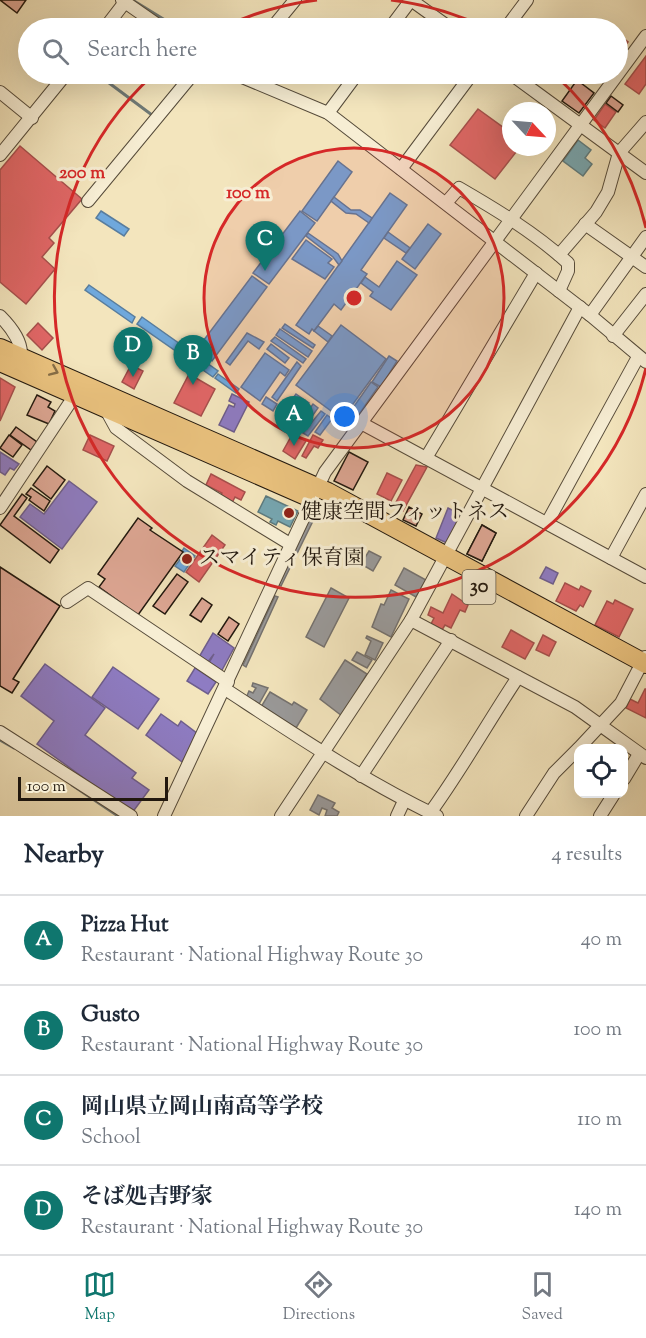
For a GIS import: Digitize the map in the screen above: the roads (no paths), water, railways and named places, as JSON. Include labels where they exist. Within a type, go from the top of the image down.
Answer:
[{"type":"highway","name":"30","points":[[0,348],[12,363],[79,389],[314,493],[644,666]]},
{"type":"highway","name":"30","points":[[79,389],[104,407],[314,493]]},
{"type":"street","points":[[280,18],[295,0]]},
{"type":"street","points":[[398,18],[411,0],[436,18]]},
{"type":"street","points":[[514,18],[527,0]]},
{"type":"street","points":[[112,18],[123,1],[148,18]]},
{"type":"street","points":[[628,61],[646,36]]},
{"type":"street","points":[[1,152],[32,118],[58,84]]},
{"type":"street","points":[[88,201],[185,84]]},
{"type":"street","points":[[259,84],[328,112],[585,311],[642,360],[547,523]]},
{"type":"street","points":[[328,112],[349,84]]},
{"type":"street","points":[[401,169],[465,84]]},
{"type":"street","points":[[524,84],[646,173]]},
{"type":"street","points":[[164,816],[325,472],[611,84]]},
{"type":"street","points":[[0,92],[32,118]]},
{"type":"street","points":[[559,255],[585,225],[608,192],[619,153],[646,122]]},
{"type":"street","points":[[446,203],[459,188],[511,219],[559,255],[568,263],[568,271],[559,291]]},
{"type":"street","points":[[585,225],[646,267]]},
{"type":"street","points":[[281,816],[411,620],[482,488],[585,311],[646,237]]},
{"type":"street","points":[[426,458],[536,273]]},
{"type":"street","points":[[613,336],[646,294]]},
{"type":"street","points":[[0,316],[10,326],[20,345],[12,363]]},
{"type":"street","points":[[0,508],[79,389]]},
{"type":"street","points":[[104,407],[116,428],[187,481],[290,544]]},
{"type":"street","points":[[361,423],[646,577]]},
{"type":"street","points":[[611,558],[646,494]]},
{"type":"street","points":[[67,602],[88,588],[323,753],[404,801],[433,814],[518,678]]},
{"type":"street","points":[[411,620],[575,707],[643,756],[628,774]]},
{"type":"street","points":[[361,776],[451,640]]},
{"type":"street","points":[[584,744],[621,703],[644,666]]},
{"type":"street","points":[[0,732],[131,816]]},
{"type":"street","points":[[526,816],[554,773],[574,754]]},
{"type":"street","points":[[600,816],[611,798]]},
{"type":"street","points":[[397,816],[404,801]]},
{"type":"waterway","points":[[134,1],[162,18]]},
{"type":"waterway","points":[[110,84],[152,115],[155,112]]},
{"type":"waterway","points":[[0,740],[14,748]]},
{"type":"waterway","points":[[72,785],[118,816]]},
{"type":"place","name":"岡山県立岡山南高等学校","points":[[265,271]]},
{"type":"place","name":"そば処吉野家","points":[[133,377]]},
{"type":"place","name":"Gusto","points":[[193,385]]},
{"type":"place","name":"Pizza Hut","points":[[294,446]]},
{"type":"place","name":"健康空間フィットネス","points":[[289,513]]},
{"type":"place","name":"スマイティ保育園","points":[[187,559]]}]
